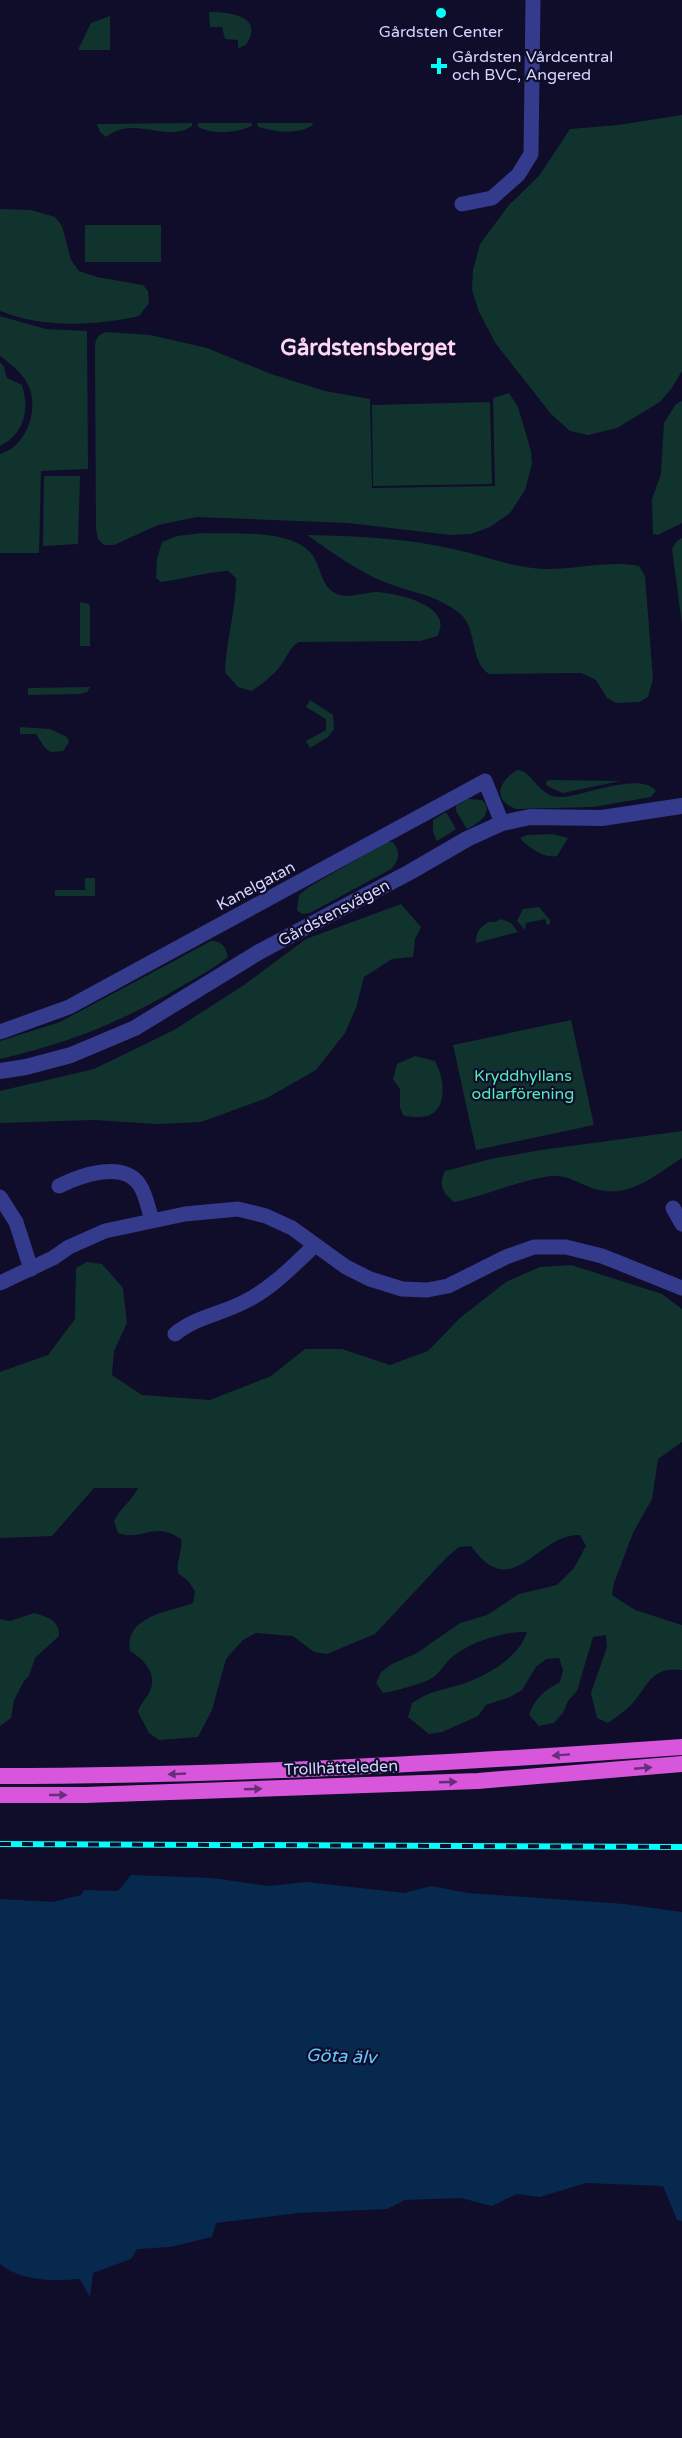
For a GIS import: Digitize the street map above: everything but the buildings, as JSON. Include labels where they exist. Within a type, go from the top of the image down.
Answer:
[{"type":"highway","name":"Trollhätteleden","points":[[0,1776],[153,1775],[480,1761],[682,1747]]},
{"type":"highway","name":"Trollhätteleden","points":[[0,1795],[85,1795],[478,1781],[682,1764]]},
{"type":"street","points":[[462,204],[492,198],[518,174],[531,154],[533,0]]},
{"type":"street","name":"Kanelgatan","points":[[0,1032],[69,1007],[485,781],[502,823]]},
{"type":"street","name":"Gårdstensvägen","points":[[0,1071],[26,1067],[71,1055],[135,1028],[259,952],[410,872],[467,838],[502,823],[530,817],[602,818],[682,806]]},
{"type":"street","points":[[59,1186],[76,1178],[107,1172],[125,1175],[138,1183],[152,1220]]},
{"type":"street","points":[[0,1197],[16,1222],[31,1269]]},
{"type":"street","points":[[673,1208],[682,1224]]},
{"type":"street","points":[[0,1283],[31,1269],[69,1246],[97,1234],[152,1220],[215,1210],[238,1209],[266,1216],[292,1228],[346,1267],[370,1279],[402,1289],[427,1290],[448,1286],[506,1257],[534,1247],[566,1247],[602,1256],[682,1288]]},
{"type":"street","points":[[175,1334],[188,1323],[230,1310],[249,1300],[315,1245]]},
{"type":"green space","points":[[209,12],[235,15],[248,22],[251,35],[246,45],[238,48],[238,40],[225,39],[222,27],[210,27]]},
{"type":"green space","points":[[110,16],[110,50],[78,50],[91,23]]},
{"type":"green space","points":[[682,115],[682,371],[660,402],[617,428],[588,435],[570,431],[551,414],[496,344],[479,312],[472,290],[473,270],[480,244],[509,205],[539,176],[570,129],[618,125]]},
{"type":"green space","points":[[192,123],[192,126],[182,131],[128,128],[106,137],[100,132],[97,124]]},
{"type":"green space","points":[[198,123],[252,123],[252,126],[232,132],[218,132],[204,130],[198,127]]},
{"type":"green space","points":[[257,123],[312,123],[313,125],[286,132],[258,127]]},
{"type":"green space","points":[[0,209],[31,210],[55,217],[62,226],[71,260],[79,271],[97,277],[143,285],[148,291],[149,303],[139,316],[104,322],[68,324],[16,317],[0,311]]},
{"type":"green space","points":[[85,225],[161,225],[161,262],[85,262]]},
{"type":"green space","points":[[0,316],[46,329],[87,331],[88,469],[41,471],[39,553],[0,553],[0,454],[17,444],[28,427],[32,396],[24,378],[0,356]]},
{"type":"green space","points":[[106,332],[150,335],[207,348],[271,374],[325,391],[370,399],[372,488],[495,486],[493,398],[509,393],[518,407],[531,451],[532,464],[525,490],[510,513],[490,527],[471,534],[450,535],[348,523],[197,517],[158,525],[114,545],[104,545],[98,539],[96,529],[95,349],[97,339]]},
{"type":"green space","points":[[0,362],[7,378],[22,385],[25,412],[15,435],[0,446]]},
{"type":"green space","points":[[682,401],[682,523],[658,535],[653,534],[652,499],[661,474],[664,423],[676,404]]},
{"type":"green space","points":[[490,402],[492,484],[373,486],[372,405]]},
{"type":"green space","points":[[44,476],[80,476],[78,544],[43,546]]},
{"type":"green space","points":[[203,533],[260,534],[288,539],[310,552],[327,586],[337,594],[347,596],[373,592],[387,593],[411,599],[432,609],[438,617],[440,626],[437,636],[421,641],[299,642],[275,673],[252,691],[238,687],[225,672],[236,578],[228,571],[161,582],[156,578],[157,559],[162,542],[177,536]]},
{"type":"green space","points":[[307,535],[417,542],[531,568],[555,569],[616,564],[639,566],[645,576],[653,679],[648,697],[639,702],[616,703],[607,698],[596,680],[581,673],[489,674],[479,661],[469,627],[459,613],[433,598],[387,583],[366,573]]},
{"type":"green space","points":[[682,538],[682,624],[672,549]]},
{"type":"green space","points":[[80,602],[89,604],[90,607],[90,646],[80,646]]},
{"type":"green space","points":[[90,687],[87,692],[80,694],[28,695],[28,688]]},
{"type":"green space","points":[[310,700],[333,715],[334,729],[328,737],[310,748],[306,741],[326,730],[326,719],[306,707]]},
{"type":"green space","points":[[20,727],[50,729],[67,737],[69,742],[63,751],[51,752],[45,748],[36,734],[20,734]]},
{"type":"green space","points":[[517,770],[523,771],[547,794],[554,796],[572,796],[612,786],[638,783],[649,785],[656,791],[651,797],[593,807],[516,809],[503,801],[500,791],[505,780]]},
{"type":"green space","points":[[549,780],[620,781],[563,793],[547,786],[546,782]]},
{"type":"green space","points":[[468,799],[482,800],[487,809],[480,821],[467,829],[456,811],[456,806]]},
{"type":"green space","points":[[446,812],[456,829],[437,841],[433,832],[433,820]]},
{"type":"green space","points":[[552,834],[568,838],[557,856],[547,856],[537,852],[520,838],[527,835]]},
{"type":"green space","points":[[387,842],[393,842],[398,853],[396,863],[391,869],[310,913],[302,914],[297,910],[299,895],[309,887]]},
{"type":"green space","points":[[85,878],[95,878],[95,896],[55,896],[55,890],[85,890]]},
{"type":"green space","points":[[401,904],[421,927],[415,939],[413,957],[392,959],[364,977],[356,1008],[345,1033],[316,1070],[267,1098],[201,1122],[156,1124],[94,1120],[0,1123],[0,1091],[94,1069],[174,1030],[244,985],[306,939]]},
{"type":"green space","points":[[539,907],[550,920],[550,924],[547,925],[545,919],[526,923],[525,930],[517,921],[523,909]]},
{"type":"green space","points":[[501,919],[511,923],[518,932],[476,943],[477,933],[482,926]]},
{"type":"green space","points":[[211,941],[223,945],[228,957],[158,1000],[71,1039],[0,1059],[0,1041],[60,1022]]},
{"type":"green space","name":"Kryddhyllans odlarförening","points":[[571,1020],[594,1125],[476,1150],[453,1045]]},
{"type":"green space","points":[[415,1056],[435,1061],[441,1078],[443,1088],[440,1105],[428,1116],[403,1115],[400,1107],[400,1089],[393,1079],[397,1064]]},
{"type":"green space","points":[[682,1131],[682,1158],[642,1184],[620,1191],[595,1189],[568,1178],[551,1176],[454,1202],[444,1192],[442,1185],[445,1171],[491,1159]]},
{"type":"green space","points":[[87,1262],[102,1264],[123,1288],[127,1323],[114,1351],[112,1375],[142,1395],[210,1400],[271,1376],[305,1349],[342,1349],[390,1365],[428,1351],[460,1318],[506,1282],[540,1267],[571,1265],[662,1294],[682,1309],[682,1442],[658,1459],[652,1499],[633,1533],[614,1583],[612,1595],[635,1610],[682,1625],[682,1670],[663,1671],[657,1674],[631,1705],[608,1723],[597,1718],[591,1693],[607,1647],[606,1635],[593,1637],[577,1691],[554,1723],[539,1726],[529,1715],[541,1696],[560,1682],[563,1670],[559,1658],[546,1659],[536,1667],[522,1690],[510,1697],[486,1705],[478,1716],[442,1732],[429,1734],[408,1717],[412,1703],[430,1694],[469,1682],[499,1666],[517,1650],[527,1632],[508,1633],[478,1642],[452,1657],[432,1678],[401,1689],[383,1693],[376,1683],[381,1672],[392,1664],[417,1653],[460,1623],[487,1615],[519,1594],[557,1585],[574,1568],[586,1546],[580,1535],[564,1538],[525,1562],[512,1568],[500,1569],[486,1562],[471,1546],[459,1547],[375,1634],[327,1654],[314,1652],[293,1636],[256,1633],[243,1640],[226,1659],[212,1710],[198,1737],[159,1740],[149,1733],[138,1712],[150,1691],[152,1678],[144,1662],[130,1651],[130,1639],[134,1630],[150,1617],[193,1603],[195,1591],[178,1573],[181,1539],[163,1531],[134,1535],[118,1533],[114,1521],[138,1488],[94,1488],[52,1536],[0,1538],[0,1372],[48,1355],[75,1319],[76,1268]]},
{"type":"green space","points":[[34,1613],[55,1623],[59,1636],[35,1658],[29,1676],[14,1700],[11,1718],[0,1726],[0,1619],[10,1621]]},
{"type":"water","name":"Göta älv","points":[[131,1875],[212,1878],[269,1886],[307,1882],[404,1893],[431,1886],[468,1893],[624,1904],[682,1912],[682,2221],[677,2220],[663,2186],[586,2183],[540,2197],[517,2194],[492,2206],[461,2198],[405,2200],[387,2209],[299,2213],[216,2223],[212,2237],[170,2247],[137,2249],[131,2259],[93,2273],[90,2297],[80,2279],[38,2279],[9,2270],[0,2264],[0,1899],[53,1902],[81,1895],[84,1890],[118,1891]]},
{"type":"railway","points":[[0,1844],[682,1847]]},
{"type":"place","name":"Gårdsten Center","points":[[441,13]]},
{"type":"place","name":"Gårdsten Vårdcentral och BVC, Angered","points":[[439,66]]},
{"type":"district","name":"Gårdstensberget","points":[[368,348]]}]
